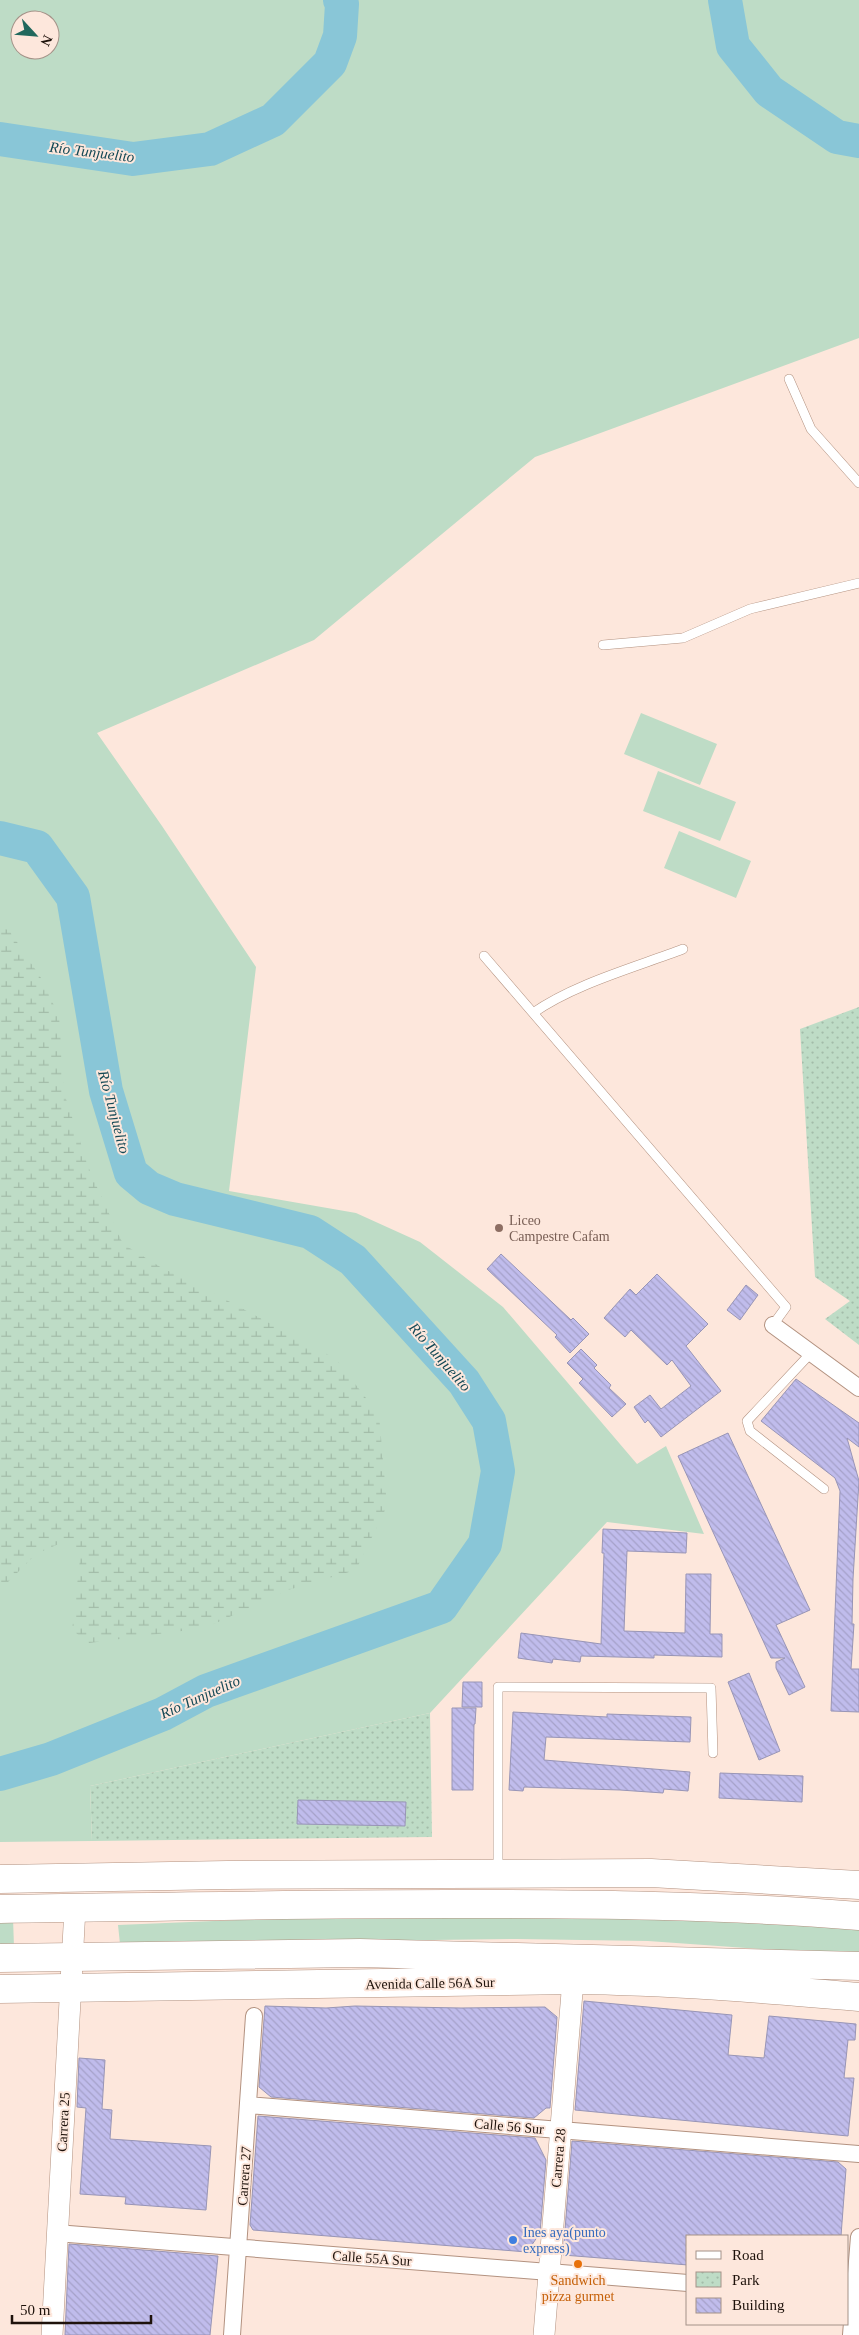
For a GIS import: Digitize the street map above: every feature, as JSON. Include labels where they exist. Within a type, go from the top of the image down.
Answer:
[{"type":"highway","points":[[0,1879],[227,1875],[651,1873],[859,1885]]},
{"type":"highway","points":[[377,1904],[498,1874]]},
{"type":"highway","points":[[0,1909],[377,1904],[581,1904],[747,1908],[859,1916]]},
{"type":"highway","points":[[289,1985],[360,1953]]},
{"type":"highway","name":"Avenida Calle 56A Sur","points":[[0,1958],[360,1953],[859,1966]]},
{"type":"highway","name":"Avenida Calle 56A Sur","points":[[0,1989],[573,1980],[756,1988],[859,1997]]},
{"type":"street","points":[[773,1325],[859,1388]]},
{"type":"street","name":"Carrera 25","points":[[52,2335],[75,1908]]},
{"type":"street","name":"Carrera 28","points":[[544,2335],[573,1980]]},
{"type":"street","name":"Carrera 27","points":[[232,2335],[254,2016]]},
{"type":"street","name":"Calle 56 Sur","points":[[248,2105],[859,2154]]},
{"type":"street","name":"Calle 55A Sur","points":[[56,2233],[686,2283]]},
{"type":"street","points":[[851,2335],[859,2237]]},
{"type":"lane","points":[[789,379],[811,429],[859,483]]},
{"type":"lane","points":[[602,644],[683,638],[750,609],[859,583]]},
{"type":"lane","points":[[533,1013],[548,1002],[568,992],[683,950]]},
{"type":"lane","points":[[484,956],[786,1307],[773,1325]]},
{"type":"lane","points":[[811,1353],[747,1421],[750,1431],[824,1489]]},
{"type":"lane","points":[[498,1874],[498,1687],[711,1688],[713,1752]]},
{"type":"green space","points":[[0,0],[859,0],[859,338],[535,457],[314,640],[97,733],[256,967],[229,1191],[356,1213],[420,1242],[503,1307],[637,1464],[666,1446],[704,1534],[607,1522],[430,1713],[90,1786],[92,1841],[0,1842]]},
{"type":"green space","points":[[641,713],[717,744],[700,785],[624,754]]},
{"type":"green space","points":[[658,771],[736,802],[720,841],[643,811]]},
{"type":"green space","points":[[679,831],[751,861],[736,898],[664,868]]},
{"type":"green space","points":[[0,928],[9,930],[41,978],[59,1016],[64,1093],[91,1174],[123,1244],[162,1268],[206,1289],[336,1359],[379,1415],[387,1506],[356,1570],[288,1590],[205,1628],[89,1643],[72,1630],[80,1559],[70,1539],[36,1554],[0,1590]]},
{"type":"green space","points":[[859,1007],[859,1345],[825,1319],[850,1301],[815,1277],[800,1029]]},
{"type":"green space","points":[[430,1713],[432,1837],[92,1841],[90,1786]]},
{"type":"green space","points":[[569,1912],[859,1927],[859,1956],[648,1941],[517,1939],[120,1944],[118,1925],[307,1917]]},
{"type":"green space","points":[[0,1918],[13,1918],[14,1947],[0,1947]]},
{"type":"building","points":[[501,1254],[571,1320],[573,1318],[589,1334],[570,1353],[555,1337],[557,1335],[487,1269]]},
{"type":"building","points":[[657,1274],[708,1324],[686,1346],[721,1391],[661,1437],[648,1420],[645,1423],[634,1407],[650,1395],[661,1409],[691,1386],[672,1360],[667,1365],[631,1330],[625,1337],[604,1318],[630,1289],[636,1295]]},
{"type":"building","points":[[746,1285],[758,1295],[740,1320],[727,1310]]},
{"type":"building","points":[[581,1349],[597,1365],[594,1368],[611,1385],[609,1388],[626,1404],[612,1417],[579,1383],[583,1379],[567,1363]]},
{"type":"building","points":[[796,1379],[859,1423],[859,1447],[847,1438],[859,1481],[853,1579],[852,1624],[854,1624],[851,1669],[859,1669],[859,1712],[831,1711],[840,1491],[835,1478],[761,1421]]},
{"type":"building","points":[[728,1433],[810,1610],[776,1625],[805,1687],[789,1695],[776,1668],[776,1662],[785,1658],[771,1658],[678,1456]]},
{"type":"building","points":[[603,1529],[687,1533],[686,1553],[627,1551],[624,1631],[685,1633],[686,1574],[711,1574],[710,1634],[722,1634],[722,1657],[654,1655],[654,1658],[581,1656],[580,1662],[553,1659],[552,1663],[518,1658],[521,1633],[601,1644]]},
{"type":"building","points":[[749,1673],[780,1751],[759,1760],[728,1682]]},
{"type":"building","points":[[463,1682],[482,1682],[482,1707],[462,1707]]},
{"type":"building","points":[[452,1708],[476,1708],[473,1790],[452,1790]]},
{"type":"building","points":[[513,1712],[607,1717],[607,1714],[691,1717],[690,1742],[546,1737],[544,1760],[690,1772],[688,1791],[664,1789],[663,1793],[524,1787],[523,1791],[509,1790]]},
{"type":"building","points":[[720,1773],[803,1776],[802,1802],[719,1798]]},
{"type":"building","points":[[298,1800],[406,1802],[405,1826],[297,1824]]},
{"type":"building","points":[[584,2001],[732,2015],[728,2055],[764,2058],[769,2016],[856,2024],[855,2040],[848,2040],[844,2078],[854,2078],[848,2136],[575,2110]]},
{"type":"building","points":[[265,2006],[326,2008],[355,2006],[545,2007],[557,2017],[550,2108],[546,2108],[534,2118],[271,2097],[259,2087]]},
{"type":"building","points":[[79,2058],[105,2060],[102,2109],[112,2110],[110,2139],[211,2146],[206,2210],[125,2204],[126,2197],[80,2194],[86,2108],[77,2107]]},
{"type":"building","points":[[258,2116],[535,2138],[546,2160],[540,2233],[527,2252],[253,2230],[250,2225]]},
{"type":"building","points":[[572,2141],[838,2162],[846,2169],[841,2235],[686,2235],[686,2265],[563,2255]]},
{"type":"building","points":[[69,2244],[218,2256],[210,2335],[65,2335]]},
{"type":"waterway","name":"Río Tunjuelito","points":[[0,139],[133,159],[210,149],[273,120],[330,63],[340,36],[342,4],[340,0]]},
{"type":"waterway","name":"Río Tunjuelito","points":[[725,0],[733,46],[769,91],[837,137],[859,141]]},
{"type":"waterway","name":"Río Tunjuelito","points":[[0,838],[37,847],[73,897],[106,1091],[131,1173],[149,1188],[175,1199],[310,1232],[353,1260],[464,1382],[489,1421],[498,1471],[485,1544],[441,1607],[206,1691],[163,1714],[51,1759],[0,1774]]},
{"type":"place","name":"Liceo Campestre Cafam","points":[[499,1228]]},
{"type":"place","name":"Ines aya(punto express)","points":[[513,2240]]},
{"type":"place","name":"Sandwich pizza gurmet","points":[[578,2264]]}]
